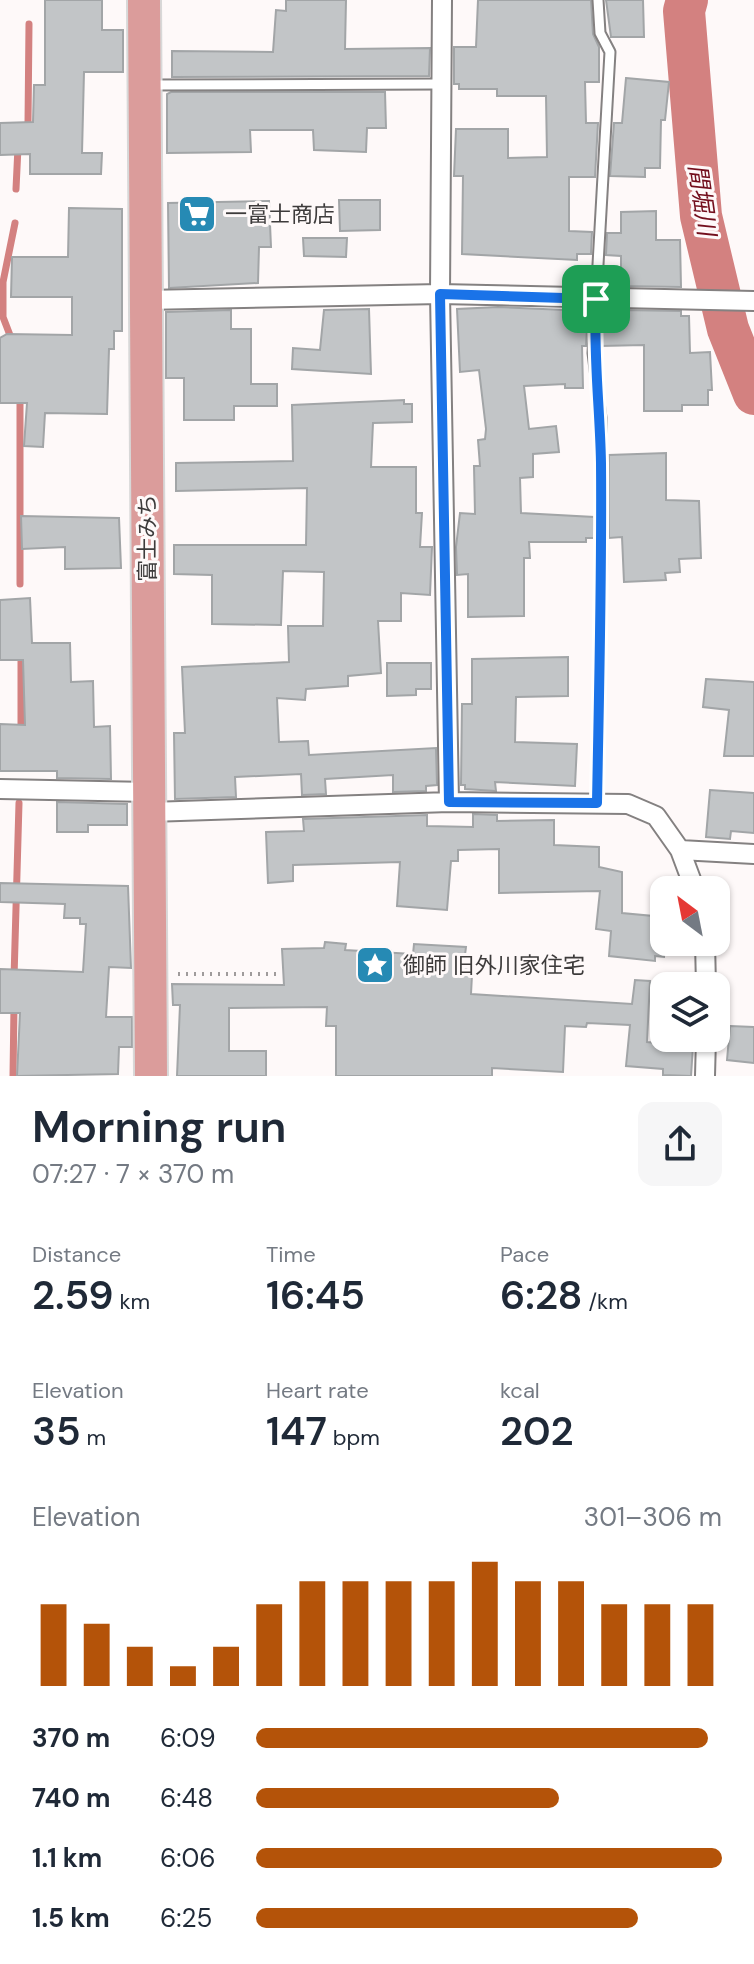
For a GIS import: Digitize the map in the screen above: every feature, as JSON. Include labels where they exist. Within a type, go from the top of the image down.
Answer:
[{"type":"highway","name":"富士みち","points":[[144,0],[151,1076]]},
{"type":"street","points":[[442,0],[440,294],[449,802]]},
{"type":"street","points":[[145,300],[440,294],[754,301]]},
{"type":"street","points":[[0,789],[150,802],[628,804],[656,816],[680,850],[690,876]]},
{"type":"street","points":[[680,850],[754,854]]},
{"type":"street","points":[[705,1076],[706,1052]]},
{"type":"lane","points":[[597,803],[601,418],[593,353],[610,52],[600,33],[598,0]]},
{"type":"lane","points":[[145,84],[441,84]]},
{"type":"path","points":[[168,974],[280,974]]},
{"type":"building","points":[[45,0],[102,0],[102,30],[123,30],[123,72],[84,72],[82,153],[102,153],[101,174],[30,174],[30,154],[0,155],[0,123],[33,122],[34,85],[45,85]]},
{"type":"building","points":[[286,0],[346,0],[345,49],[430,48],[429,76],[172,77],[172,51],[273,52],[276,10],[286,11]]},
{"type":"building","points":[[478,0],[591,0],[593,34],[599,47],[599,82],[585,82],[586,123],[598,123],[595,177],[569,177],[569,231],[592,232],[591,254],[577,254],[577,260],[462,254],[463,176],[454,176],[456,129],[508,129],[508,158],[547,157],[546,96],[497,96],[497,89],[459,89],[459,84],[454,84],[454,47],[476,47]]},
{"type":"building","points":[[606,0],[643,0],[644,37],[611,37]]},
{"type":"building","points":[[626,78],[669,82],[665,120],[661,120],[660,168],[645,168],[645,177],[610,176],[614,123],[622,123]]},
{"type":"building","points":[[385,92],[386,128],[367,128],[366,152],[314,150],[313,130],[250,130],[251,152],[167,153],[167,94]]},
{"type":"building","points":[[339,200],[380,200],[380,230],[340,231]]},
{"type":"building","points":[[269,201],[271,247],[259,247],[258,283],[169,288],[168,203]]},
{"type":"building","points":[[69,208],[122,209],[122,331],[114,331],[114,349],[109,349],[107,414],[45,413],[43,447],[24,446],[27,403],[0,403],[0,338],[7,334],[72,335],[72,297],[11,297],[12,257],[68,257]]},
{"type":"building","points":[[656,211],[656,240],[680,240],[681,287],[621,286],[621,256],[606,255],[607,233],[621,233],[621,212]]},
{"type":"building","points":[[303,238],[347,238],[346,257],[304,256]]},
{"type":"building","points":[[498,307],[588,311],[586,346],[582,346],[583,388],[565,388],[565,384],[524,386],[529,429],[556,426],[559,452],[533,454],[533,477],[520,478],[521,513],[594,517],[594,538],[586,538],[586,542],[529,542],[530,558],[524,558],[524,616],[468,617],[468,574],[457,575],[456,547],[460,513],[475,514],[474,466],[480,466],[478,440],[485,439],[486,429],[479,370],[460,372],[457,309]]},
{"type":"building","points":[[369,309],[371,374],[292,369],[293,348],[320,350],[324,310]]},
{"type":"building","points":[[231,310],[231,329],[251,329],[251,384],[277,384],[277,406],[234,406],[234,420],[184,420],[184,378],[166,378],[166,312]]},
{"type":"building","points":[[681,311],[681,316],[689,316],[690,353],[710,352],[712,390],[708,390],[708,405],[682,405],[682,411],[644,411],[644,345],[601,346],[603,312]]},
{"type":"building","points":[[404,400],[404,404],[412,404],[412,422],[373,423],[371,467],[416,467],[416,513],[422,513],[420,547],[432,547],[430,595],[401,593],[401,621],[378,621],[381,673],[348,676],[348,686],[306,689],[305,700],[277,698],[279,742],[308,741],[309,755],[436,748],[437,785],[426,786],[426,791],[393,792],[393,775],[325,779],[326,794],[302,795],[301,774],[235,777],[236,797],[175,799],[174,733],[185,733],[182,667],[289,662],[288,626],[323,626],[324,572],[283,571],[281,625],[212,624],[212,575],[174,574],[174,545],[306,545],[307,488],[176,491],[176,463],[293,461],[292,405]]},
{"type":"building","points":[[666,453],[666,500],[699,501],[701,558],[679,559],[680,572],[665,573],[666,580],[624,582],[622,537],[609,538],[609,455]]},
{"type":"building","points":[[21,516],[119,518],[121,568],[65,569],[65,547],[22,549]]},
{"type":"building","points":[[30,598],[32,643],[70,643],[71,682],[93,681],[94,727],[110,726],[111,779],[57,778],[57,771],[0,771],[0,724],[25,725],[23,660],[0,660],[0,600]]},
{"type":"building","points":[[568,657],[568,696],[516,697],[515,742],[577,744],[575,786],[495,782],[496,791],[465,789],[465,785],[461,785],[462,704],[472,704],[472,659]]},
{"type":"building","points":[[387,663],[431,663],[431,689],[416,689],[416,695],[387,696]]},
{"type":"building","points":[[706,679],[754,682],[754,756],[724,756],[729,710],[703,707]]},
{"type":"building","points":[[710,790],[754,793],[754,833],[731,831],[730,839],[706,837]]},
{"type":"building","points":[[57,802],[127,804],[127,825],[88,825],[88,832],[57,832]]},
{"type":"building","points":[[473,814],[497,815],[497,821],[554,820],[554,845],[599,847],[599,867],[622,872],[622,913],[650,916],[650,956],[655,956],[655,961],[609,956],[611,931],[596,929],[600,891],[499,893],[499,849],[458,850],[458,861],[451,861],[447,910],[397,906],[400,862],[293,865],[293,881],[268,883],[266,832],[304,831],[303,819],[427,815],[427,826],[473,827]]},
{"type":"building","points":[[0,883],[128,886],[131,968],[109,967],[106,1017],[132,1017],[132,1047],[119,1047],[118,1074],[17,1076],[20,1013],[0,1013],[0,969],[83,972],[86,924],[80,924],[80,918],[64,918],[65,904],[0,902]]},
{"type":"building","points":[[325,942],[346,944],[345,950],[413,954],[414,944],[466,947],[465,955],[473,956],[471,994],[632,1004],[635,980],[650,981],[647,1042],[650,1042],[650,1052],[693,1052],[691,1076],[663,1075],[663,1069],[626,1066],[630,1025],[587,1023],[586,1027],[565,1026],[563,1072],[492,1068],[492,1076],[336,1076],[336,1026],[326,1026],[327,1007],[229,1008],[229,1051],[266,1051],[266,1076],[177,1076],[180,1005],[173,1005],[172,984],[284,985],[282,949],[324,948]]},
{"type":"building","points":[[730,1026],[754,1027],[754,1063],[727,1060]]},
{"type":"waterway","name":"間堀川","points":[[687,0],[684,11],[701,216],[728,329],[754,394]]},
{"type":"waterway","points":[[25,129],[28,123],[29,24]]},
{"type":"waterway","points":[[16,189],[18,147]]},
{"type":"waterway","points":[[13,343],[3,317],[3,282],[15,223]]},
{"type":"waterway","points":[[20,394],[20,584]]},
{"type":"waterway","points":[[21,653],[21,733]]},
{"type":"waterway","points":[[14,978],[19,803]]},
{"type":"waterway","points":[[13,1076],[14,1006]]},
{"type":"place","name":"一富士商店","points":[[197,214]]},
{"type":"place","name":"御師 旧外川家住宅","points":[[375,965]]},
{"type":"route","points":[[440,294],[596,299],[593,353],[601,418],[602,550],[597,803],[449,802],[440,294]]}]
